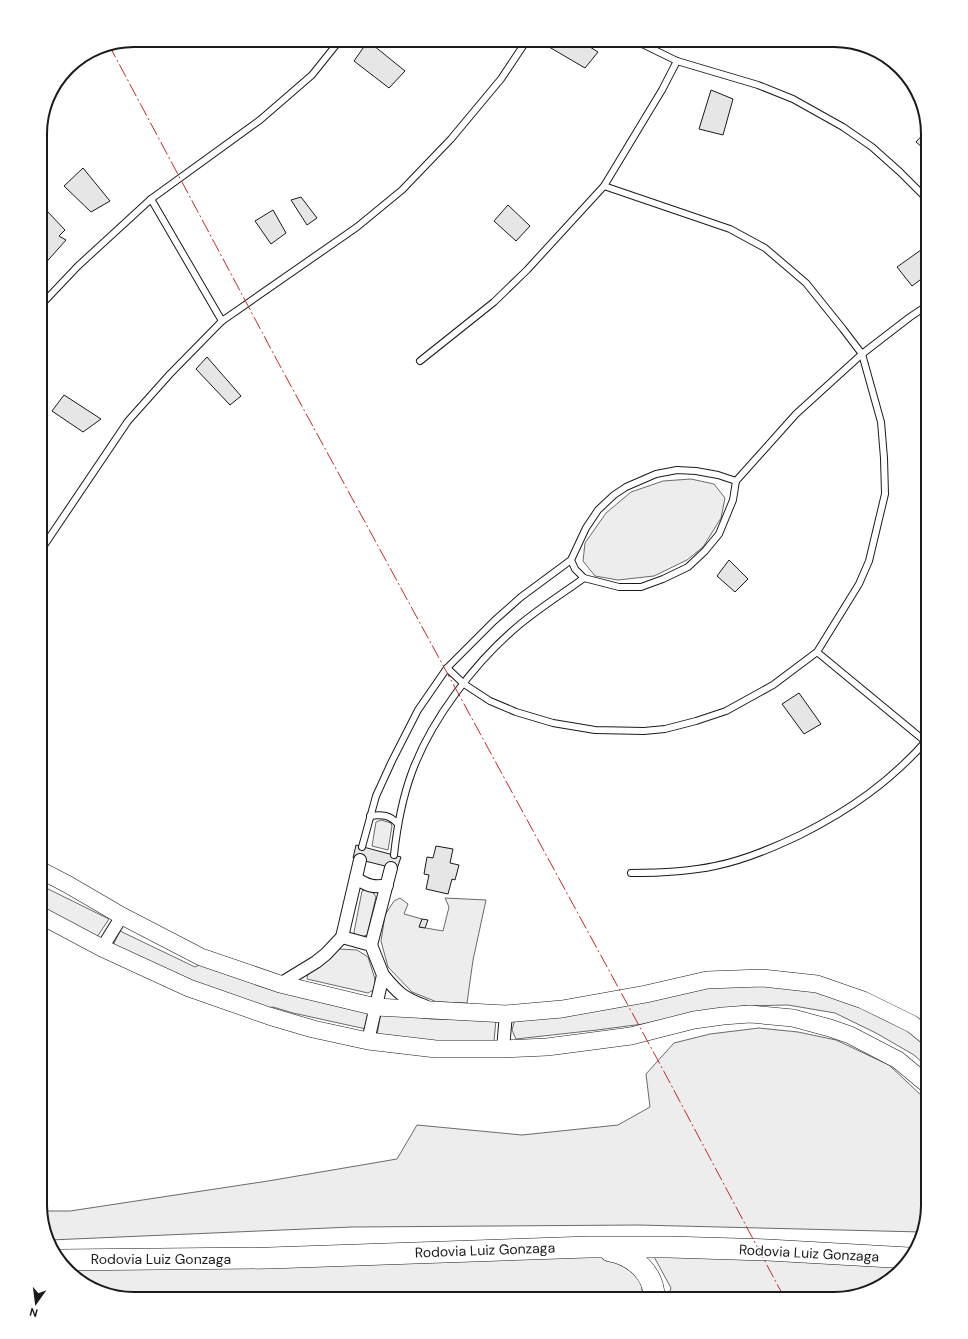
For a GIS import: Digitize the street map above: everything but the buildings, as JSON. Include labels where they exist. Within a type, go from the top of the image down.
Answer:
[{"type":"highway","name":"Rodovia Luiz Gonzaga","points":[[67,1260],[269,1258],[589,1247],[669,1247],[903,1258]]},
{"type":"highway","points":[[589,1247],[618,1252],[632,1259],[643,1269],[651,1282],[653,1292]]},
{"type":"main road","points":[[47,874],[122,916],[201,957],[280,984],[376,1007],[506,1014],[562,1009],[646,994],[707,980],[762,978],[817,984],[863,1000],[912,1024],[921,1031]]},
{"type":"main road","points":[[47,919],[102,948],[189,988],[269,1016],[313,1029],[368,1041],[436,1049],[503,1049],[547,1047],[630,1036],[694,1020],[750,1014],[793,1018],[830,1028],[850,1036],[898,1060],[921,1079]]},
{"type":"street","points":[[280,984],[316,962],[342,937],[360,860]]},
{"type":"street","points":[[391,868],[371,945],[383,976],[396,991],[405,998],[437,1011]]},
{"type":"street","points":[[356,878],[364,884],[370,886],[387,886]]},
{"type":"street","points":[[102,948],[122,916]]},
{"type":"street","points":[[342,937],[371,945]]},
{"type":"street","points":[[368,1041],[383,976]]},
{"type":"street","points":[[503,1049],[506,1014]]},
{"type":"lane","points":[[47,299],[78,266],[152,199],[260,120],[312,74],[334,47]]},
{"type":"lane","points":[[47,541],[128,421],[170,374],[222,321],[357,227],[402,190],[451,139],[501,79],[522,47]]},
{"type":"lane","points":[[648,47],[677,61],[758,85],[793,99],[843,127],[872,147],[921,193]]},
{"type":"lane","points":[[420,361],[494,302],[528,270],[604,186],[662,90],[677,61]]},
{"type":"lane","points":[[447,668],[464,684],[490,701],[516,712],[553,723],[595,730],[644,731],[696,721],[726,711],[773,685],[816,652],[859,584],[869,561],[885,494],[884,458],[881,422],[862,354],[806,283],[765,248],[730,229],[604,186]]},
{"type":"lane","points":[[152,199],[222,321]]},
{"type":"lane","points":[[571,560],[575,569],[584,578],[619,587],[641,587],[663,579],[688,567],[705,551],[719,534],[733,500],[736,481],[796,414],[862,354],[921,310]]},
{"type":"lane","points":[[362,847],[376,796],[392,761],[418,710],[447,668],[494,621],[521,597],[571,560],[586,528],[598,510],[614,495],[626,487],[656,474],[677,470],[696,471],[718,475],[736,481]]},
{"type":"lane","points":[[394,855],[398,824],[412,772],[427,738],[444,710],[488,654],[518,626],[584,578]]},
{"type":"lane","points":[[816,652],[921,735]]},
{"type":"lane","points":[[631,873],[675,872],[716,866],[751,856],[781,844],[828,821],[861,800],[884,783],[921,746]]},
{"type":"lane","points":[[370,816],[385,815],[393,818],[398,824]]},
{"type":"shaded area","points":[[691,479],[714,484],[725,498],[721,518],[703,547],[687,560],[654,576],[618,580],[595,576],[583,561],[585,543],[606,513],[631,492],[663,481]]},
{"type":"shaded area","points":[[381,820],[391,823],[392,826],[388,850],[372,846],[376,822]]},
{"type":"shaded area","points":[[47,888],[109,919],[97,937],[47,912]]},
{"type":"shaded area","points":[[367,889],[372,891],[376,897],[367,935],[361,937],[355,935],[354,932],[362,891]]},
{"type":"shaded area","points":[[400,898],[408,904],[404,914],[422,919],[420,927],[443,931],[449,907],[445,898],[486,900],[473,960],[467,1003],[437,1002],[412,992],[388,967],[381,941],[385,915],[394,901]]},
{"type":"shaded area","points":[[120,931],[195,967],[201,964],[371,1012],[366,1029],[293,1013],[273,1007],[261,1009],[115,950],[114,943]]},
{"type":"shaded area","points":[[339,949],[357,950],[368,957],[375,979],[375,989],[368,993],[307,979],[308,972],[319,966]]},
{"type":"shaded area","points":[[723,984],[815,988],[859,1004],[921,1035],[921,1062],[914,1055],[876,1033],[835,1013],[788,1005],[743,1006],[685,1015],[643,1024],[516,1039],[512,1030],[515,1019]]},
{"type":"shaded area","points":[[381,1012],[431,1019],[496,1020],[494,1041],[427,1041],[377,1035]]},
{"type":"shaded area","points":[[759,1028],[798,1032],[836,1040],[889,1065],[921,1095],[921,1205],[916,1232],[639,1225],[352,1227],[55,1240],[50,1227],[48,1211],[70,1211],[268,1181],[397,1159],[417,1125],[522,1135],[618,1125],[650,1107],[646,1074],[674,1043],[710,1034]]},
{"type":"shaded area","points":[[604,1253],[631,1263],[642,1283],[642,1291],[129,1292],[106,1287],[96,1283],[81,1274],[66,1259]]},
{"type":"shaded area","points":[[652,1253],[899,1262],[887,1274],[877,1280],[856,1289],[845,1291],[670,1292],[671,1288]]},
{"type":"power","points":[[112,50],[279,364],[661,1066],[781,1292]]}]
